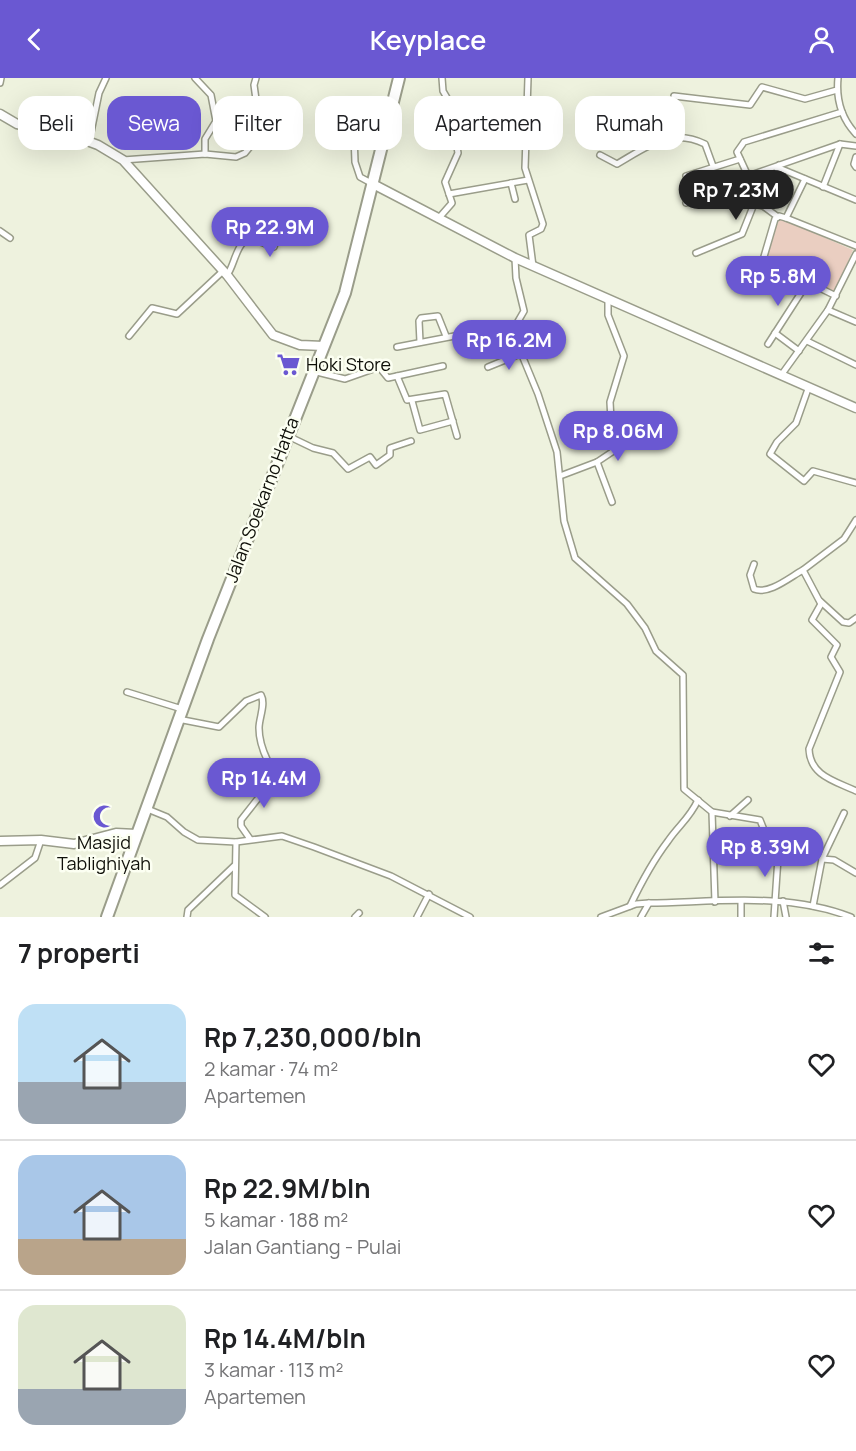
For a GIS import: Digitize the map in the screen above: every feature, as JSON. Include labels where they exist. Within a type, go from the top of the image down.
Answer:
[{"type":"highway","name":"Jalan Soekarno Hatta","points":[[107,917],[180,714],[351,271],[399,78]]},
{"type":"street","points":[[0,83],[2,78]]},
{"type":"street","points":[[95,113],[99,93],[106,78]]},
{"type":"street","points":[[195,78],[211,95],[216,121],[205,139],[205,154]]},
{"type":"street","points":[[123,160],[205,154],[236,157],[249,149],[259,121],[254,85],[256,78]]},
{"type":"street","points":[[438,219],[452,203],[446,182],[458,153],[450,103],[443,92],[442,78]]},
{"type":"street","points":[[528,78],[525,168],[543,224],[540,229],[529,235],[533,266]]},
{"type":"street","points":[[838,78],[837,90],[842,112],[856,134]]},
{"type":"street","points":[[685,97],[750,105],[762,87],[805,99],[837,90]]},
{"type":"street","points":[[686,203],[732,189],[738,190],[747,183],[748,176],[740,159],[739,147],[747,140],[842,112]]},
{"type":"street","points":[[0,114],[18,124]]},
{"type":"street","points":[[600,154],[617,164],[649,146],[686,136],[705,144],[713,166]]},
{"type":"street","points":[[748,176],[840,144],[856,146]]},
{"type":"street","points":[[823,187],[840,144]]},
{"type":"street","points":[[95,145],[123,160],[225,273],[278,339],[300,345],[323,346]]},
{"type":"street","points":[[355,150],[355,162],[360,177],[438,219],[515,258],[782,374],[808,389],[856,408]]},
{"type":"street","points":[[856,158],[854,164],[856,167]]},
{"type":"street","points":[[686,176],[740,159]]},
{"type":"street","points":[[779,166],[856,200]]},
{"type":"street","points":[[763,206],[779,166]]},
{"type":"street","points":[[786,218],[805,179]]},
{"type":"street","points":[[449,194],[528,180]]},
{"type":"street","points":[[511,183],[515,199]]},
{"type":"street","points":[[696,252],[742,234],[753,204],[763,206],[778,217],[786,218],[856,246]]},
{"type":"street","points":[[129,336],[152,308],[177,314],[225,273],[240,246],[247,240],[254,239],[273,247],[279,232],[274,217]]},
{"type":"street","points":[[778,217],[763,260],[836,296]]},
{"type":"street","points":[[0,231],[10,238]]},
{"type":"street","points":[[782,374],[828,310],[856,254]]},
{"type":"street","points":[[515,258],[516,278],[524,311],[513,330],[557,452],[564,521],[575,558],[627,604],[645,628],[652,647],[683,675],[682,714],[686,743],[684,789],[712,812],[760,820],[764,830]]},
{"type":"street","points":[[768,344],[808,282]]},
{"type":"street","points":[[560,476],[597,462],[633,442],[611,420],[610,402],[624,356],[608,315],[608,299]]},
{"type":"street","points":[[828,310],[856,322]]},
{"type":"street","points":[[420,342],[418,321],[421,318],[438,316],[446,336]]},
{"type":"street","points":[[397,346],[516,324]]},
{"type":"street","points":[[775,333],[799,351]]},
{"type":"street","points":[[807,340],[856,365]]},
{"type":"street","points":[[488,367],[520,354]]},
{"type":"street","points":[[313,372],[345,379],[379,367],[386,378],[442,366]]},
{"type":"street","points":[[397,376],[403,397],[411,401],[445,394],[457,436]]},
{"type":"street","points":[[808,389],[794,428],[777,442],[770,454],[804,481],[813,471],[856,483]]},
{"type":"street","points":[[411,401],[420,430],[453,421]]},
{"type":"street","points":[[287,436],[313,448],[333,453],[348,469],[370,457],[379,464],[390,455],[390,448],[411,441]]},
{"type":"street","points":[[597,462],[612,502]]},
{"type":"street","points":[[754,564],[750,575],[754,589],[758,591],[773,587],[803,570],[844,539],[856,520]]},
{"type":"street","points":[[803,570],[820,601],[843,622],[849,623],[856,618]]},
{"type":"street","points":[[820,601],[821,606],[812,620],[837,645],[831,657],[840,672],[809,748],[809,757],[816,771],[856,791]]},
{"type":"street","points":[[127,692],[216,727],[246,701],[261,696],[263,702],[260,739],[285,790]]},
{"type":"street","points":[[250,839],[241,826],[241,820],[263,792],[279,780]]},
{"type":"street","points":[[630,907],[658,854],[674,833],[684,825],[698,800]]},
{"type":"street","points":[[730,816],[748,800]]},
{"type":"street","points":[[145,808],[167,817],[192,837],[236,842],[282,836],[294,840],[360,864],[429,894],[458,914],[470,917]]},
{"type":"street","points":[[712,812],[715,902]]},
{"type":"street","points":[[813,906],[822,859],[844,813]]},
{"type":"street","points":[[0,842],[40,840],[74,844],[116,833],[136,834]]},
{"type":"street","points":[[0,885],[35,858],[40,840]]},
{"type":"street","points":[[236,842],[235,895],[265,917]]},
{"type":"street","points":[[774,917],[778,858]]},
{"type":"street","points":[[822,859],[834,860],[856,873]]},
{"type":"street","points":[[187,917],[188,910],[234,866]]},
{"type":"street","points":[[417,917],[429,894]]},
{"type":"street","points":[[605,916],[650,903],[775,900],[813,906],[851,917]]},
{"type":"street","points":[[741,901],[741,917]]},
{"type":"street","points":[[783,901],[786,917]]},
{"type":"street","points":[[640,917],[650,903]]},
{"type":"shaded area","points":[[780,218],[853,250],[834,293],[761,261]]},
{"type":"place","name":"Hoki Store","points":[[288,365]]},
{"type":"place","name":"Masjid Tablighiyah","points":[[104,817]]}]
